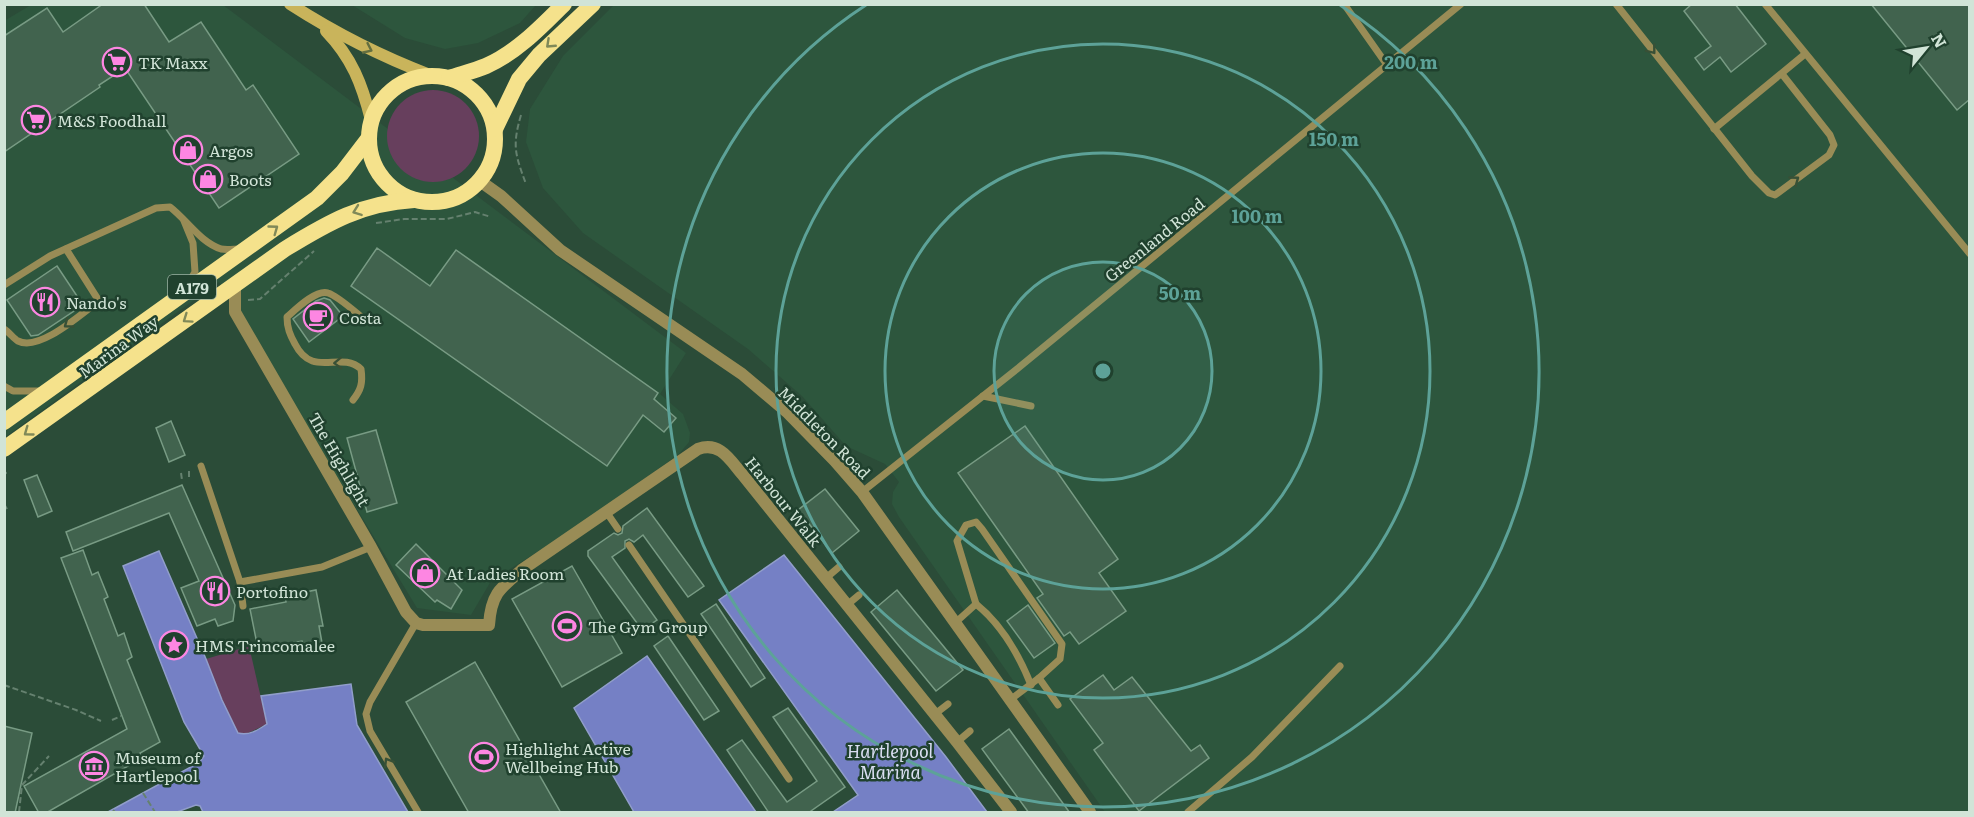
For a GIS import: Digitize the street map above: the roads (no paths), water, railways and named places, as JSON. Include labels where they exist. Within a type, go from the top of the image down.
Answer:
[{"type":"highway","points":[[449,78],[485,67],[502,58],[532,36],[564,4]]},
{"type":"highway","points":[[495,129],[519,79],[538,55],[593,4]]},
{"type":"highway","points":[[414,200],[396,191],[381,177],[372,159],[369,140],[371,120],[380,102],[393,88],[410,79],[430,75],[449,78],[466,85],[480,96],[489,111],[495,129],[495,147],[490,165],[480,181]]},
{"type":"highway","name":"Marina Way","points":[[4,422],[317,198],[342,173],[369,140]]},
{"type":"highway","name":"A179","points":[[414,200],[432,202],[450,200],[466,193],[480,181]]},
{"type":"highway","name":"Marina Way","points":[[4,449],[315,230],[354,211],[387,202],[414,200]]},
{"type":"main road","points":[[290,4],[353,42],[387,59],[430,75]]},
{"type":"main road","points":[[316,21],[336,42],[352,64],[371,120]]},
{"type":"street","name":"Middleton Road","points":[[480,181],[501,196],[522,218],[560,250],[742,374],[788,413],[835,461],[862,492],[1090,813]]},
{"type":"street","points":[[210,302],[235,312],[235,285]]},
{"type":"street","name":"The Highlight","points":[[235,312],[406,612],[416,623]]},
{"type":"street","name":"Harbour Walk","points":[[416,623],[429,626],[489,625],[490,609],[499,589],[523,569],[698,449],[706,446],[717,448],[726,455],[826,578],[957,741],[1011,813]]},
{"type":"lane","points":[[1344,4],[1387,65]]},
{"type":"lane","name":"Greenland Road","points":[[862,492],[983,396],[1461,4]]},
{"type":"lane","points":[[1616,4],[1714,129],[1764,189],[1774,195],[1828,155],[1834,145],[1830,135],[1782,74]]},
{"type":"lane","points":[[1765,4],[1970,254]]},
{"type":"lane","points":[[1714,129],[1805,54]]},
{"type":"lane","points":[[4,285],[50,256],[156,208],[170,207],[211,244],[223,249],[246,249]]},
{"type":"lane","points":[[182,216],[193,243],[195,272],[182,294]]},
{"type":"lane","points":[[4,329],[18,341],[30,344],[56,333],[99,301],[66,249]]},
{"type":"lane","points":[[353,400],[360,392],[361,369],[348,363],[317,364],[306,359],[298,350],[290,334],[287,317],[321,292],[329,293],[364,319]]},
{"type":"lane","points":[[4,386],[13,391],[34,392],[52,388]]},
{"type":"lane","points":[[983,396],[1031,406]]},
{"type":"lane","points":[[201,466],[240,582],[243,606]]},
{"type":"lane","points":[[607,513],[618,529]]},
{"type":"lane","points":[[1010,700],[1031,685],[1060,659],[1062,644],[982,529],[976,522],[966,525],[957,541],[976,604],[996,624],[1010,644],[1023,665],[1031,685]]},
{"type":"lane","points":[[629,545],[789,779]]},
{"type":"lane","points":[[240,582],[322,567],[371,547]]},
{"type":"lane","points":[[826,578],[839,567]]},
{"type":"lane","points":[[847,605],[859,595]]},
{"type":"lane","points":[[955,622],[976,604]]},
{"type":"lane","points":[[416,623],[370,702],[366,714],[370,731],[418,813]]},
{"type":"lane","points":[[1188,813],[1252,758],[1340,666]]},
{"type":"lane","points":[[1039,678],[1058,705]]},
{"type":"lane","points":[[935,714],[948,704]]},
{"type":"lane","points":[[957,741],[970,731]]},
{"type":"water","points":[[159,551],[238,733],[250,733],[267,724],[261,696],[351,684],[357,725],[408,812],[203,812],[200,806],[196,805],[177,812],[108,812],[200,762],[204,756],[184,722],[123,566]]},
{"type":"water","name":"Hartlepool Marina","points":[[784,555],[946,757],[987,812],[833,812],[858,795],[719,600]]},
{"type":"water","points":[[647,656],[756,812],[634,812],[574,708]]},
{"type":"place","name":"TK Maxx","points":[[117,62]]},
{"type":"place","name":"M&S Foodhall","points":[[36,120]]},
{"type":"place","name":"Argos","points":[[188,150]]},
{"type":"place","name":"Boots","points":[[208,179]]},
{"type":"place","name":"Nando's","points":[[45,302]]},
{"type":"place","name":"Costa","points":[[318,317]]},
{"type":"place","name":"At Ladies Room","points":[[425,573]]},
{"type":"place","name":"Portofino","points":[[215,591]]},
{"type":"place","name":"The Gym Group","points":[[567,626]]},
{"type":"place","name":"HMS Trincomalee","points":[[174,645]]},
{"type":"place","name":"Highlight Active Wellbeing Hub","points":[[484,757]]},
{"type":"place","name":"Museum of Hartlepool","points":[[94,766]]}]
